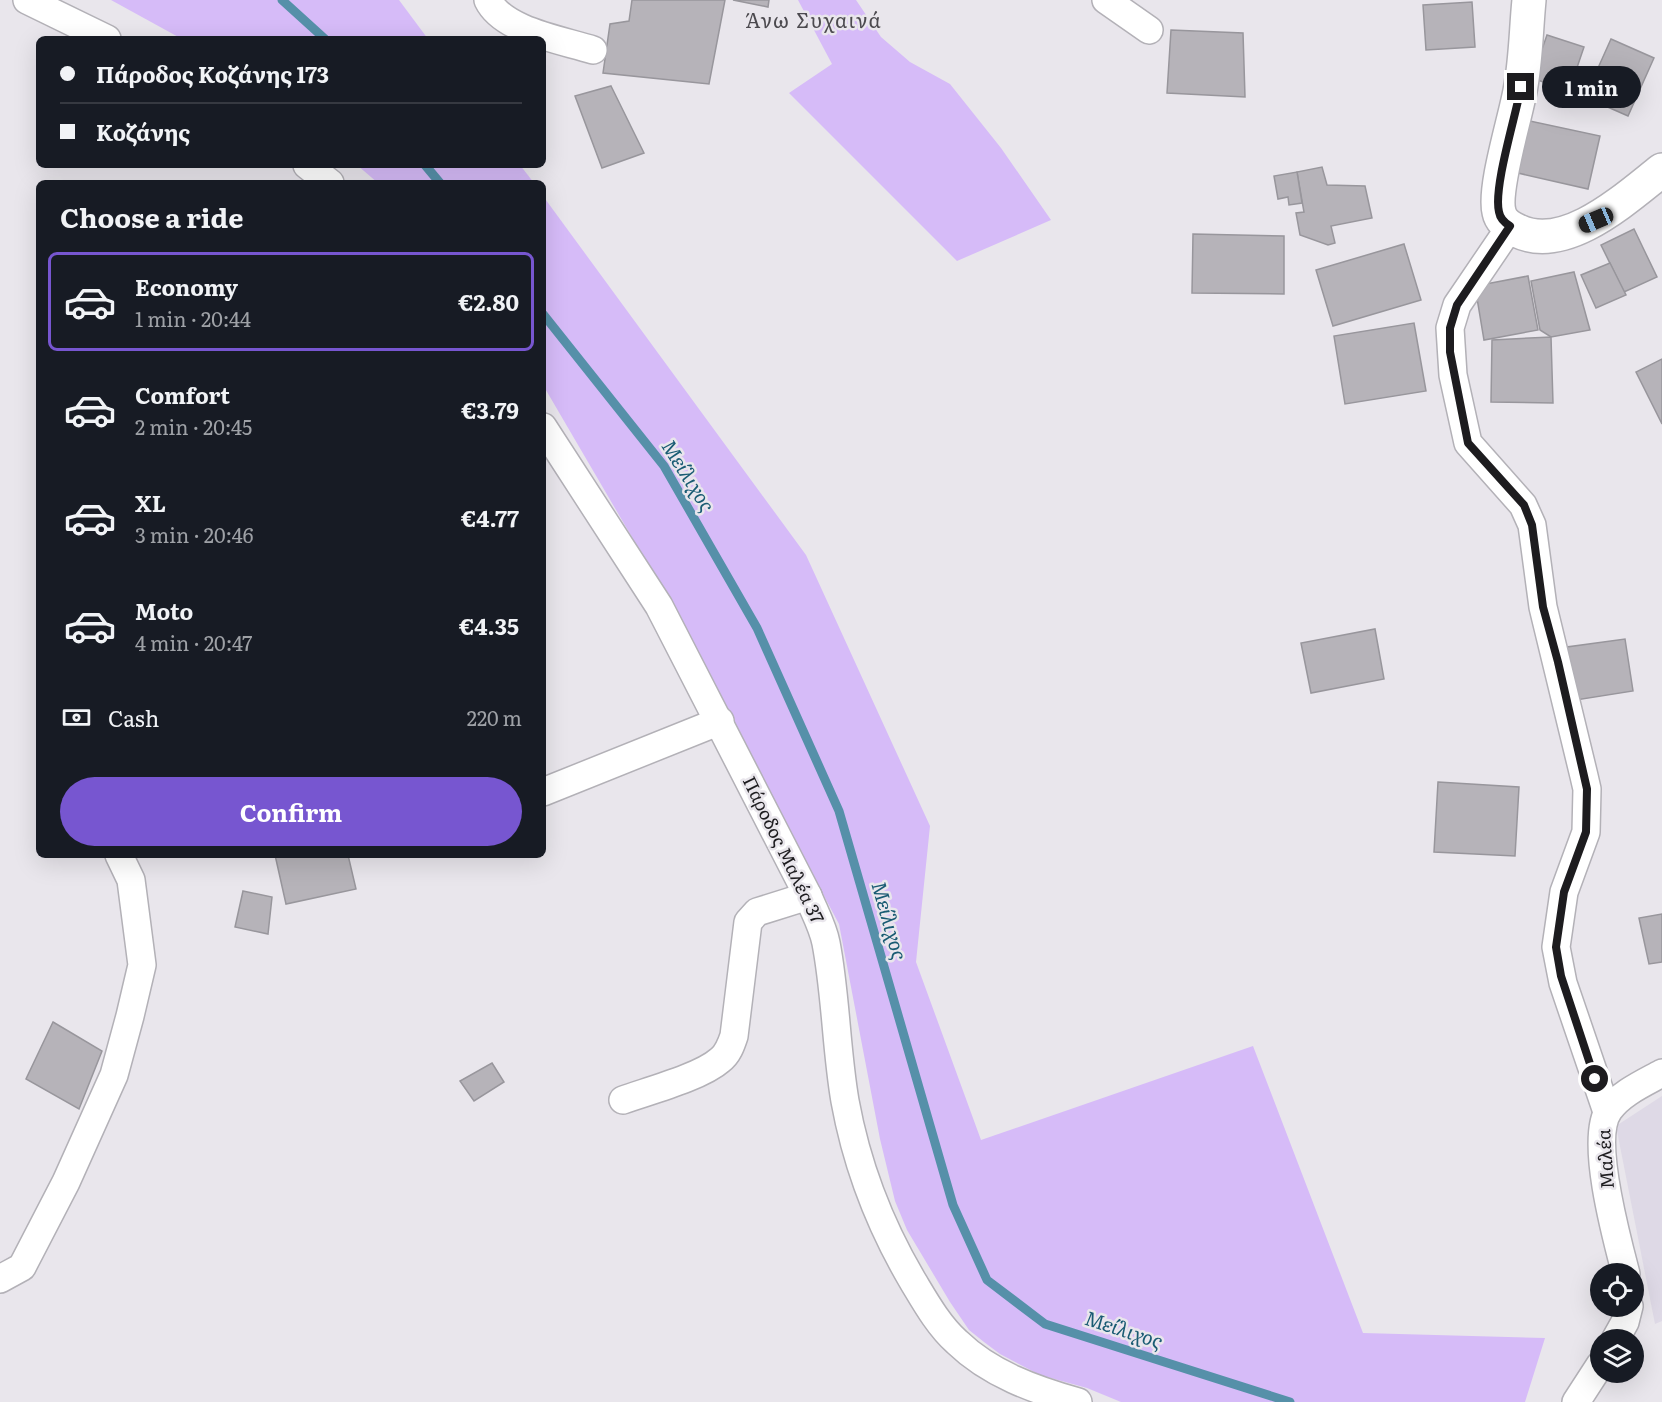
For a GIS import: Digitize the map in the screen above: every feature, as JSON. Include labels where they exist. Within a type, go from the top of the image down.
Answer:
[{"type":"street","points":[[27,0],[101,36]]},
{"type":"street","points":[[488,0],[491,7],[517,27],[593,50]]},
{"type":"street","points":[[1106,0],[1149,30]]},
{"type":"street","points":[[1529,0],[1521,87],[1500,182],[1498,210],[1502,219],[1530,237],[1562,233],[1596,220],[1662,170]]},
{"type":"street","points":[[311,168],[326,180]]},
{"type":"street","points":[[1510,226],[1457,305],[1450,328],[1450,352],[1468,443],[1524,505],[1532,525],[1543,607],[1587,789],[1586,832],[1564,892],[1556,947],[1561,976],[1607,1112]]},
{"type":"street","name":"Πάροδος Μαλέα 37","points":[[546,432],[659,606],[808,896],[825,940],[845,1099],[852,1132],[878,1216],[895,1250],[937,1318],[956,1342],[1001,1373],[1025,1385],[1078,1402]]},
{"type":"street","points":[[546,791],[720,721]]},
{"type":"street","points":[[0,1279],[22,1267],[66,1182],[114,1075],[142,964],[131,880],[120,858]]},
{"type":"street","points":[[623,1100],[705,1070],[720,1061],[730,1049],[734,1036],[747,922],[757,912],[808,896]]},
{"type":"street","name":"Μαλέα","points":[[1623,1263],[1613,1224],[1600,1137],[1607,1112],[1622,1096],[1662,1073]]},
{"type":"street","points":[[1576,1402],[1590,1380]]},
{"type":"shaded area","points":[[111,0],[399,0],[426,36],[177,36]]},
{"type":"shaded area","points":[[798,0],[856,0],[881,37],[910,62],[950,84],[1001,148],[1051,220],[957,261],[789,93],[832,64]]},
{"type":"shaded area","points":[[360,168],[522,168],[532,180],[374,180]]},
{"type":"shaded area","points":[[546,200],[806,555],[930,826],[916,962],[981,1140],[1253,1046],[1363,1333],[1545,1338],[1525,1402],[1121,1402],[1087,1388],[1040,1375],[1000,1354],[969,1330],[907,1230],[895,1201],[880,1139],[839,924],[633,539],[546,390]]},
{"type":"shaded area","points":[[1662,1096],[1662,1321],[1655,1324],[1644,1263],[1616,1126]]},
{"type":"building","points":[[632,0],[725,0],[709,84],[603,73],[610,24],[629,21]]},
{"type":"building","points":[[733,0],[769,0],[768,7]]},
{"type":"building","points":[[1472,2],[1475,47],[1426,50],[1423,5]]},
{"type":"building","points":[[1171,30],[1243,33],[1245,97],[1167,93]]},
{"type":"building","points":[[1547,35],[1584,47],[1569,91],[1532,78]]},
{"type":"building","points":[[1611,39],[1654,58],[1628,116],[1585,97]]},
{"type":"building","points":[[611,86],[644,153],[602,168],[575,96]]},
{"type":"building","points":[[1520,119],[1600,136],[1588,189],[1509,171]]},
{"type":"building","points":[[1322,167],[1327,185],[1365,186],[1372,218],[1331,226],[1335,243],[1328,245],[1300,235],[1296,213],[1304,212],[1297,172]]},
{"type":"building","points":[[1297,172],[1302,203],[1289,205],[1288,197],[1278,199],[1274,176]]},
{"type":"building","points":[[1634,229],[1657,277],[1624,292],[1601,245]]},
{"type":"building","points":[[1193,234],[1284,236],[1284,294],[1192,293]]},
{"type":"building","points":[[1404,244],[1421,300],[1333,326],[1316,270]]},
{"type":"building","points":[[1610,263],[1626,295],[1596,308],[1581,275]]},
{"type":"building","points":[[1574,272],[1590,330],[1551,337],[1540,330],[1531,281]]},
{"type":"building","points":[[1528,276],[1538,330],[1484,340],[1475,286]]},
{"type":"building","points":[[1414,323],[1426,391],[1345,404],[1334,336]]},
{"type":"building","points":[[1551,337],[1553,403],[1491,402],[1492,340]]},
{"type":"building","points":[[1662,359],[1662,424],[1636,372]]},
{"type":"building","points":[[1375,629],[1384,679],[1311,693],[1301,643]]},
{"type":"building","points":[[1625,639],[1633,691],[1576,700],[1567,647]]},
{"type":"building","points":[[1438,782],[1519,787],[1515,856],[1434,852]]},
{"type":"building","points":[[276,858],[349,858],[356,889],[286,904]]},
{"type":"building","points":[[243,891],[272,897],[268,934],[235,927]]},
{"type":"building","points":[[1662,914],[1662,962],[1649,964],[1639,918]]},
{"type":"building","points":[[53,1022],[102,1051],[79,1109],[26,1079]]},
{"type":"building","points":[[492,1063],[504,1082],[474,1101],[460,1081]]},
{"type":"waterway","name":"Μείλιχος","points":[[282,0],[322,36]]},
{"type":"waterway","name":"Μείλιχος","points":[[428,168],[438,180]]},
{"type":"waterway","name":"Μείλιχος","points":[[546,318],[664,466],[757,628],[839,811],[953,1205],[987,1280],[1045,1324],[1290,1402]]},
{"type":"district","name":"Άνω Συχαινά","points":[[814,21]]},
{"type":"route","points":[[1521,87],[1500,182],[1498,210],[1502,219],[1510,226],[1457,305],[1450,328],[1450,352],[1468,443],[1524,505],[1532,525],[1535,564],[1543,607],[1587,789],[1586,832],[1564,892],[1556,931],[1556,947],[1561,976],[1595,1079]]}]
